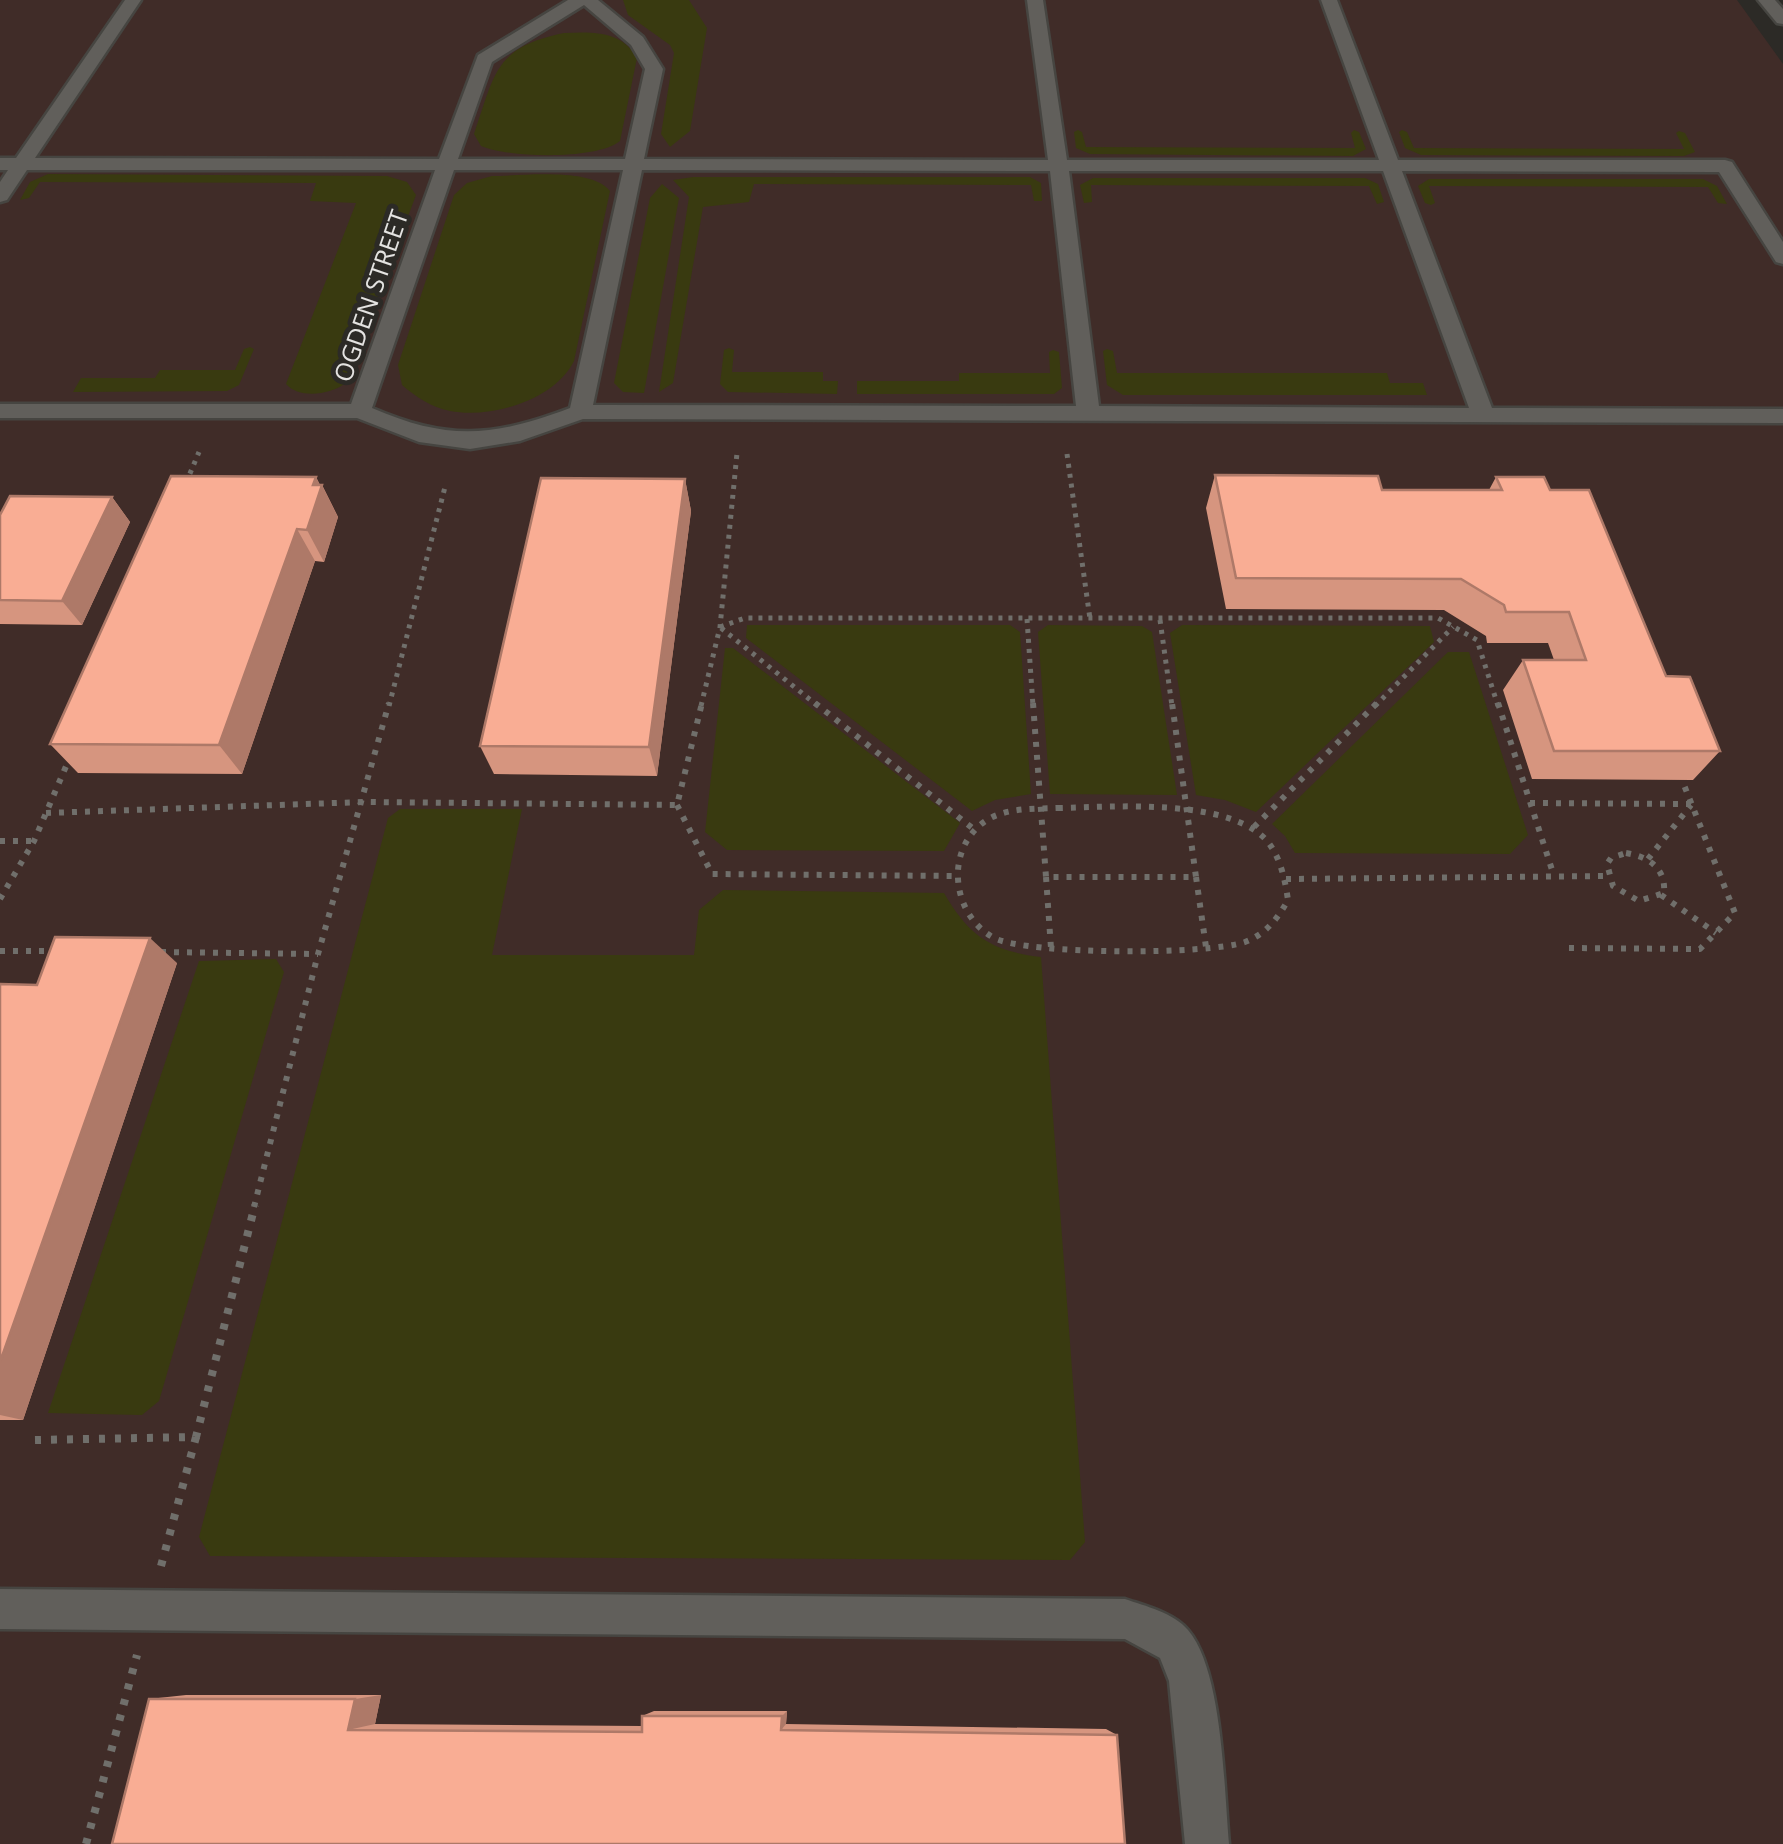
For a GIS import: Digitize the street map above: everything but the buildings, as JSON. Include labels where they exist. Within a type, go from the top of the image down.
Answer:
[{"type":"street","points":[[0,196],[133,0]]},
{"type":"street","name":"OGDEN STREET","points":[[580,0],[484,59],[360,412],[414,434],[468,444],[540,429],[580,412]]},
{"type":"street","points":[[588,0],[608,22],[642,44],[652,56],[654,69],[580,412],[1783,416]]},
{"type":"street","points":[[1036,0],[1088,412]]},
{"type":"street","points":[[1329,0],[1483,414]]},
{"type":"street","points":[[1766,0],[1783,19]]},
{"type":"street","points":[[0,164],[1726,166],[1783,258]]},
{"type":"street","points":[[0,411],[360,412]]},
{"type":"street","points":[[0,1609],[1125,1619],[1157,1630],[1176,1646],[1190,1677],[1207,1844]]},
{"type":"path","points":[[184,488],[199,452]]},
{"type":"path","points":[[737,453],[720,628],[677,805],[712,874],[956,876]]},
{"type":"path","points":[[1067,454],[1090,619]]},
{"type":"path","points":[[35,1440],[196,1437],[318,954],[364,802],[444,487]]},
{"type":"path","points":[[720,628],[745,618],[1438,618],[1477,640],[1554,876]]},
{"type":"path","points":[[1026,619],[1051,948]]},
{"type":"path","points":[[1160,620],[1206,947]]},
{"type":"path","points":[[720,628],[976,831]]},
{"type":"path","points":[[1254,827],[1453,628]]},
{"type":"path","points":[[0,899],[34,841],[77,740]]},
{"type":"path","points":[[1569,948],[1700,949],[1735,913],[1682,780]]},
{"type":"path","points":[[46,812],[364,802],[677,805]]},
{"type":"path","points":[[1530,803],[1692,804]]},
{"type":"path","points":[[1648,859],[1692,804]]},
{"type":"path","points":[[1040,809],[1186,810],[1210,812],[1254,827],[1270,840],[1286,878],[1288,900],[1266,932],[1240,944],[1206,947],[1051,948],[1001,940],[981,929],[962,907],[956,876],[960,851],[993,817],[1013,810],[1040,809]]},
{"type":"path","points":[[0,841],[34,841]]},
{"type":"path","points":[[1618,854],[1648,859],[1666,878],[1661,895],[1649,901],[1629,898],[1612,886],[1607,864],[1618,854]]},
{"type":"path","points":[[1286,878],[1607,876]]},
{"type":"path","points":[[1046,877],[1196,877]]},
{"type":"path","points":[[1661,895],[1716,933]]},
{"type":"path","points":[[0,951],[60,952]]},
{"type":"path","points":[[159,952],[318,954]]},
{"type":"shaded area","points":[[0,0],[1737,0],[1783,64],[1783,1844],[0,1844]]},
{"type":"shaded area","points":[[623,0],[689,0],[707,28],[690,131],[670,147],[661,134],[674,53],[670,45],[628,15]]},
{"type":"shaded area","points":[[564,33],[595,33],[614,38],[637,58],[620,141],[593,151],[552,155],[511,153],[481,146],[474,134],[501,66],[523,46]]},
{"type":"shaded area","points":[[1078,130],[1086,147],[1355,148],[1351,133],[1354,130],[1359,132],[1366,149],[1353,156],[1090,154],[1076,148],[1074,132]]},
{"type":"shaded area","points":[[1679,131],[1685,133],[1695,152],[1684,156],[1421,155],[1405,148],[1399,132],[1407,132],[1414,148],[1684,149],[1676,133]]},
{"type":"shaded area","points":[[48,174],[387,176],[407,182],[416,195],[346,383],[323,393],[306,393],[286,384],[356,203],[310,201],[316,183],[40,182],[29,198],[20,200],[30,182]]},
{"type":"shaded area","points":[[492,176],[572,176],[601,183],[610,191],[574,361],[565,375],[520,404],[484,412],[450,411],[424,401],[402,385],[398,365],[454,195],[467,183]]},
{"type":"shaded area","points":[[1030,177],[1041,183],[1042,201],[1034,201],[1031,185],[754,184],[749,202],[703,207],[673,383],[659,392],[689,197],[673,180]]},
{"type":"shaded area","points":[[1093,178],[1365,178],[1378,184],[1384,202],[1377,204],[1369,186],[1091,185],[1092,202],[1084,203],[1080,185]]},
{"type":"shaded area","points":[[1429,179],[1703,179],[1717,186],[1727,204],[1718,203],[1708,187],[1429,186],[1435,203],[1431,205],[1425,203],[1418,186]]},
{"type":"shaded area","points":[[662,184],[679,198],[644,393],[623,392],[614,383],[650,198]]},
{"type":"shaded area","points":[[244,349],[254,349],[239,385],[227,391],[73,392],[81,378],[155,378],[160,370],[235,370]]},
{"type":"shaded area","points":[[724,350],[734,350],[732,372],[823,372],[823,381],[838,381],[837,394],[728,392],[720,384]]},
{"type":"shaded area","points":[[1103,351],[1113,351],[1117,373],[1387,373],[1390,383],[1423,383],[1427,395],[1123,395],[1107,385]]},
{"type":"shaded area","points":[[1049,352],[1059,352],[1062,388],[1054,394],[857,394],[857,381],[959,381],[959,373],[1050,373]]},
{"type":"shaded area","points":[[747,625],[1010,625],[1020,632],[1031,794],[995,800],[972,811],[746,638]]},
{"type":"shaded area","points":[[1048,625],[1142,626],[1152,632],[1177,795],[1050,794],[1038,632]]},
{"type":"shaded area","points":[[1182,625],[1430,626],[1434,642],[1256,812],[1225,800],[1196,795],[1170,633]]},
{"type":"shaded area","points":[[725,648],[733,648],[960,823],[944,851],[727,850],[705,832]]},
{"type":"shaded area","points":[[1448,652],[1469,652],[1528,835],[1510,854],[1295,853],[1272,824]]},
{"type":"shaded area","points":[[400,809],[522,809],[492,955],[694,955],[699,910],[723,890],[944,893],[972,931],[983,939],[1008,951],[1041,957],[1085,1542],[1070,1560],[210,1556],[199,1537],[388,818]]},
{"type":"shaded area","points":[[276,959],[284,972],[159,1401],[142,1415],[48,1413],[199,961]]}]
